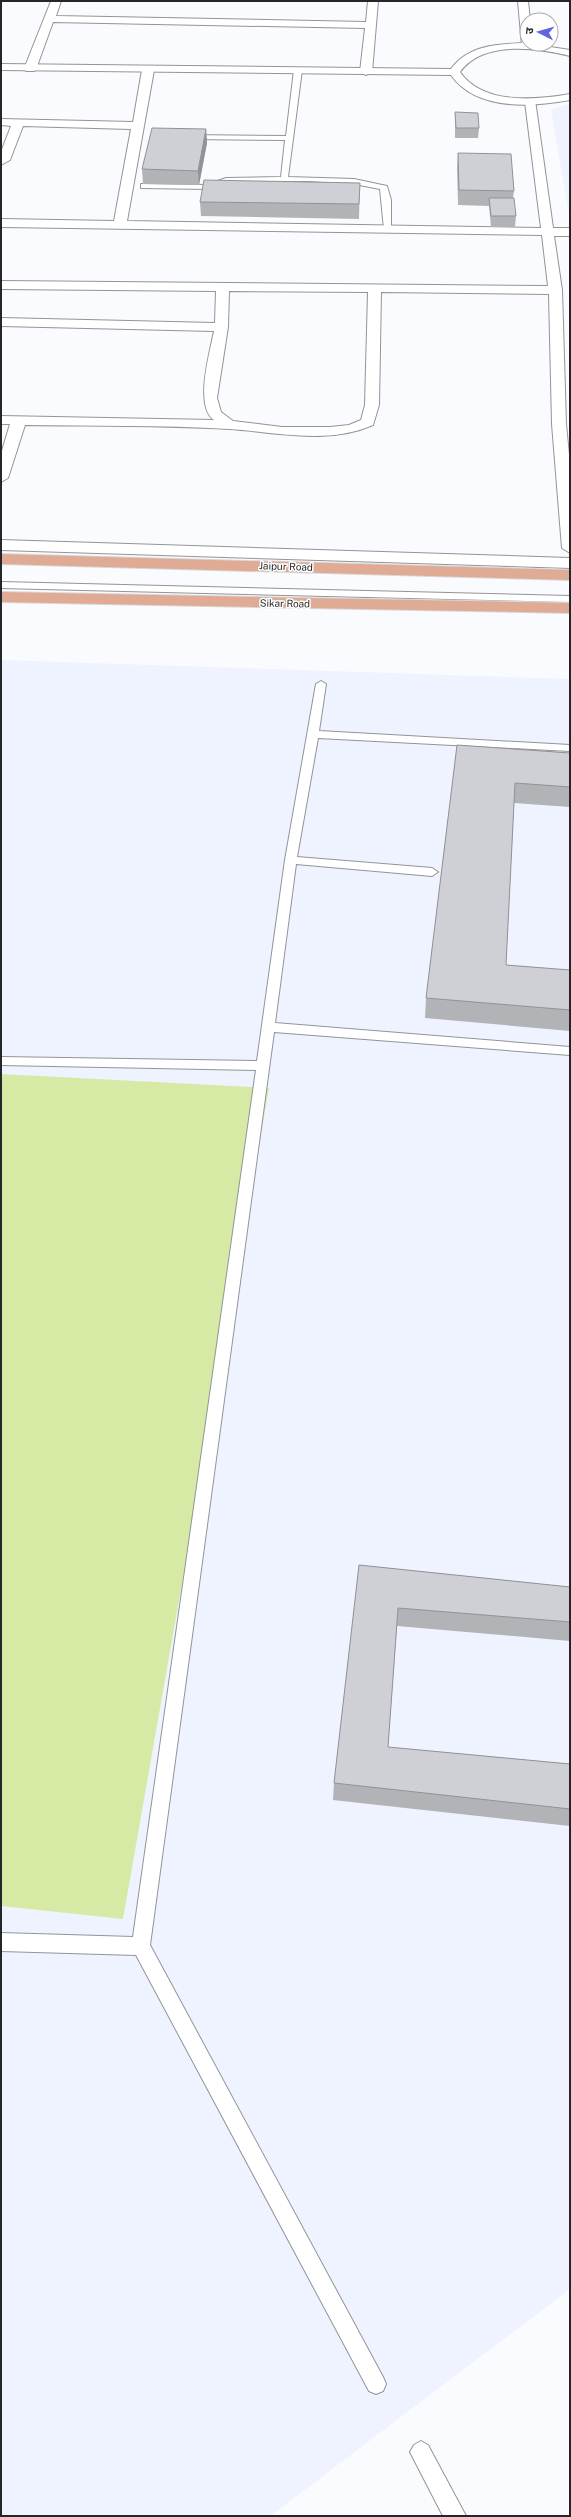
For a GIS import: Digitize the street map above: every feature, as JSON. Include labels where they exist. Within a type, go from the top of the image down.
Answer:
[{"type":"main road","name":"Jaipur Road","points":[[1,559],[570,575]]},
{"type":"main road","name":"Sikar Road","points":[[1,597],[570,608]]},
{"type":"street","points":[[30,69],[56,1]]},
{"type":"street","points":[[366,72],[372,25],[373,1]]},
{"type":"street","points":[[523,1],[524,12]]},
{"type":"street","points":[[50,19],[372,25]]},
{"type":"street","points":[[454,72],[458,63],[469,55],[489,49],[519,47]]},
{"type":"street","points":[[559,51],[570,53]]},
{"type":"street","points":[[1,67],[30,69],[454,72]]},
{"type":"street","points":[[120,225],[136,126],[148,70]]},
{"type":"street","points":[[454,72],[458,80],[467,88],[484,95],[531,102],[570,97]]},
{"type":"street","points":[[531,102],[555,290],[565,424],[570,548]]},
{"type":"street","points":[[1,122],[136,126]]},
{"type":"street","points":[[1,161],[4,160],[18,123]]},
{"type":"street","points":[[1,223],[570,232]]},
{"type":"street","points":[[1,285],[555,290]]},
{"type":"street","points":[[223,288],[221,327],[210,398],[214,414],[229,425]]},
{"type":"street","points":[[1,420],[229,425],[282,431],[330,432],[352,429],[368,422],[372,405],[375,288]]},
{"type":"street","points":[[1,322],[221,327]]},
{"type":"street","points":[[1,478],[19,420]]},
{"type":"street","points":[[1,545],[570,563]]},
{"type":"lane","points":[[284,180],[288,138],[298,70]]},
{"type":"lane","points":[[180,137],[288,138]]},
{"type":"lane","points":[[144,186],[208,187],[226,180],[376,183],[384,188],[387,200],[388,229]]},
{"type":"lane","points":[[1,586],[570,599]]},
{"type":"lane","points":[[321,684],[291,860],[141,1946],[376,2384]]},
{"type":"lane","points":[[313,734],[570,748]]},
{"type":"lane","points":[[291,860],[432,872]]},
{"type":"lane","points":[[269,1027],[570,1051]]},
{"type":"lane","points":[[1,1061],[263,1066]]},
{"type":"lane","points":[[1,1942],[141,1946]]},
{"type":"lane","points":[[421,2452],[455,2516]]},
{"type":"shaded area","points":[[570,104],[570,221],[551,109]]},
{"type":"shaded area","points":[[1,660],[570,679],[570,2289],[270,2516],[1,2516]]},
{"type":"green space","points":[[1,1074],[269,1088],[123,1919],[1,1906]]},
{"type":"building","points":[[455,112],[478,113],[479,128],[456,128]]},
{"type":"building","points":[[152,128],[206,129],[198,171],[142,169]]},
{"type":"building","points":[[458,153],[511,154],[514,191],[459,190]]},
{"type":"building","points":[[204,180],[360,183],[359,204],[200,202]]},
{"type":"building","points":[[489,198],[514,198],[516,216],[491,216]]},
{"type":"building","points":[[457,745],[570,753],[570,787],[515,783],[506,965],[570,970],[570,1010],[426,998]]},
{"type":"building","points":[[359,1565],[570,1587],[570,1622],[398,1608],[388,1747],[570,1764],[570,1809],[334,1783]]}]
